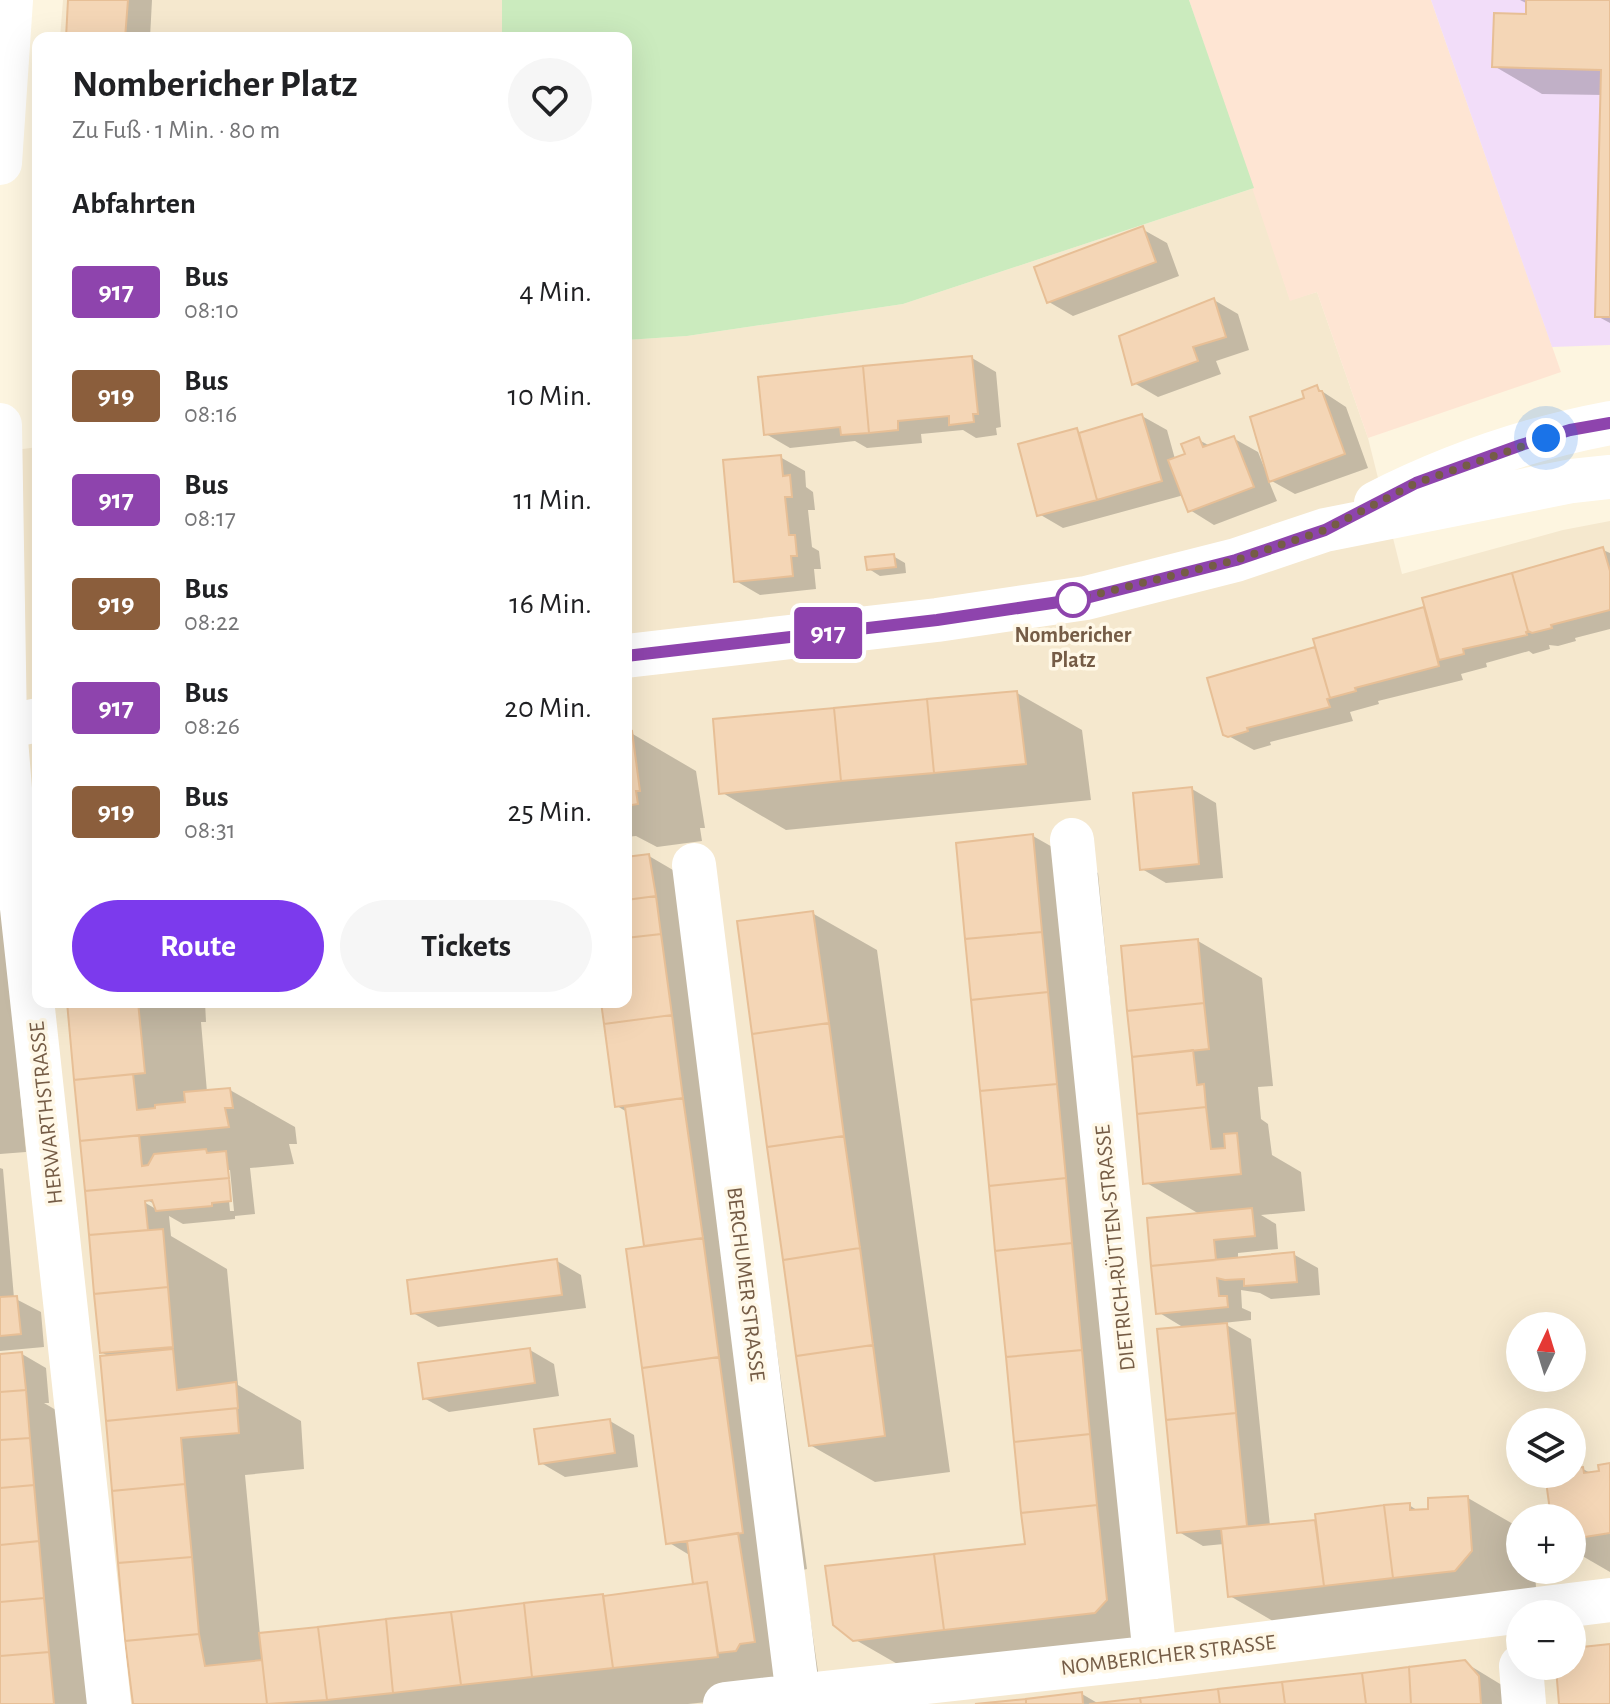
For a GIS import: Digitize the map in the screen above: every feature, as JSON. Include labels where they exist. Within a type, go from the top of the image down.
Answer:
[{"type":"street","points":[[0,163],[11,0]]},
{"type":"street","points":[[1325,530],[1416,483],[1533,441],[1610,423]]},
{"type":"street","name":"HERWARTHSTRASSE","points":[[0,425],[14,725],[15,842],[32,998]]},
{"type":"street","points":[[632,655],[937,620],[1086,598],[1236,560],[1325,530],[1572,481],[1610,477]]},
{"type":"street","name":"DIETRICH-RÜTTEN-STRASSE","points":[[1072,840],[1155,1657]]},
{"type":"street","name":"BERCHUMER STRASSE","points":[[694,865],[798,1700]]},
{"type":"street","name":"HERWARTHSTRASSE","points":[[33,1008],[109,1704]]},
{"type":"street","name":"NOMBERICHER STRASSE","points":[[1586,1607],[1610,1600]]},
{"type":"street","name":"NOMBERICHER STRASSE","points":[[725,1704],[798,1700],[1155,1657],[1506,1627]]},
{"type":"street","points":[[1522,1680],[1524,1704]]},
{"type":"shaded area","points":[[63,0],[502,0],[502,32],[60,32]]},
{"type":"shaded area","points":[[1189,0],[1431,0],[1561,372],[1368,438],[1317,292],[1290,301]]},
{"type":"shaded area","points":[[1431,0],[1610,0],[1610,345],[1552,347]]},
{"type":"shaded area","points":[[1254,188],[1290,300],[1317,292],[1368,438],[1402,574],[1563,530],[1610,521],[1610,1704],[0,1704],[0,452],[32,448],[32,1008],[632,1008],[632,340],[687,336],[903,304]]},
{"type":"green space","points":[[502,0],[1189,0],[1254,188],[903,304],[687,336],[632,340],[632,32],[502,32]]},
{"type":"building","points":[[68,0],[128,0],[125,32],[66,32]]},
{"type":"building","points":[[1526,0],[1610,0],[1610,317],[1595,317],[1601,70],[1492,67],[1494,13],[1526,14]]},
{"type":"building","points":[[1143,226],[1156,262],[1047,303],[1034,267]]},
{"type":"building","points":[[1214,298],[1226,337],[1193,347],[1198,361],[1132,385],[1119,336]]},
{"type":"building","points":[[972,356],[978,414],[973,414],[974,422],[949,425],[949,416],[898,421],[898,430],[869,433],[863,366]]},
{"type":"building","points":[[863,366],[869,433],[841,435],[840,427],[764,435],[758,377]]},
{"type":"building","points":[[1317,385],[1345,454],[1269,482],[1250,417],[1304,398],[1302,391]]},
{"type":"building","points":[[1142,414],[1162,481],[1097,500],[1079,433]]},
{"type":"building","points":[[1077,428],[1097,500],[1037,516],[1018,444]]},
{"type":"building","points":[[1234,436],[1254,487],[1188,512],[1168,460],[1185,454],[1181,444],[1199,437],[1203,447]]},
{"type":"building","points":[[781,455],[783,476],[790,475],[792,497],[785,497],[789,535],[795,535],[797,556],[791,556],[793,576],[734,582],[723,460]]},
{"type":"building","points":[[1603,547],[1610,571],[1610,610],[1551,625],[1552,628],[1532,633],[1528,631],[1512,573]]},
{"type":"building","points":[[894,554],[896,567],[867,570],[865,557]]},
{"type":"building","points":[[1512,573],[1527,635],[1463,649],[1464,654],[1439,660],[1422,598]]},
{"type":"building","points":[[1424,607],[1439,666],[1355,688],[1356,691],[1330,698],[1313,639]]},
{"type":"building","points":[[1315,647],[1330,707],[1247,728],[1248,731],[1228,737],[1223,735],[1207,678]]},
{"type":"building","points":[[1017,691],[1026,764],[934,773],[927,699]]},
{"type":"building","points":[[927,699],[934,773],[841,781],[834,708]]},
{"type":"building","points":[[834,708],[841,781],[719,794],[713,719]]},
{"type":"building","points":[[632,731],[640,791],[636,791],[638,804],[632,805]]},
{"type":"building","points":[[1192,787],[1199,864],[1140,870],[1133,793]]},
{"type":"building","points":[[1033,834],[1042,932],[965,939],[956,843]]},
{"type":"building","points":[[649,854],[656,896],[632,899],[632,856]]},
{"type":"building","points":[[656,896],[661,934],[632,937],[632,899]]},
{"type":"building","points":[[813,911],[829,1023],[752,1034],[737,921]]},
{"type":"building","points":[[1042,932],[1048,992],[971,1000],[965,939]]},
{"type":"building","points":[[661,934],[672,1015],[604,1024],[602,1008],[632,1008],[632,937]]},
{"type":"building","points":[[1198,939],[1204,1003],[1127,1011],[1121,946]]},
{"type":"building","points":[[1048,992],[1057,1084],[980,1091],[971,1000]]},
{"type":"building","points":[[1204,1003],[1209,1049],[1132,1057],[1127,1011]]},
{"type":"building","points":[[68,1008],[139,1008],[145,1073],[74,1080]]},
{"type":"building","points":[[672,1015],[683,1098],[615,1107],[604,1024]]},
{"type":"building","points":[[829,1023],[844,1136],[767,1147],[752,1034]]},
{"type":"building","points":[[1193,1050],[1197,1085],[1204,1084],[1206,1107],[1137,1114],[1132,1057]]},
{"type":"building","points":[[133,1074],[137,1110],[185,1102],[184,1092],[230,1088],[233,1108],[225,1108],[229,1127],[80,1141],[74,1080]]},
{"type":"building","points":[[1057,1084],[1066,1178],[989,1186],[980,1091]]},
{"type":"building","points":[[683,1098],[703,1238],[644,1246],[625,1107]]},
{"type":"building","points":[[1206,1107],[1211,1149],[1225,1148],[1224,1134],[1237,1133],[1241,1174],[1143,1184],[1137,1114]]},
{"type":"building","points":[[139,1135],[142,1166],[148,1165],[154,1154],[206,1149],[207,1153],[226,1151],[229,1178],[85,1191],[80,1141]]},
{"type":"building","points":[[844,1136],[860,1248],[783,1260],[767,1147]]},
{"type":"building","points":[[229,1178],[231,1201],[212,1203],[212,1206],[156,1211],[152,1200],[145,1201],[148,1230],[89,1235],[85,1191]]},
{"type":"building","points":[[1066,1178],[1072,1243],[995,1251],[989,1186]]},
{"type":"building","points":[[1252,1208],[1255,1236],[1214,1240],[1216,1260],[1151,1266],[1147,1218]]},
{"type":"building","points":[[163,1229],[168,1287],[94,1294],[89,1235]]},
{"type":"building","points":[[703,1238],[719,1357],[642,1368],[626,1249]]},
{"type":"building","points":[[1072,1243],[1082,1350],[1006,1357],[995,1251]]},
{"type":"building","points":[[860,1248],[873,1345],[796,1356],[783,1260]]},
{"type":"building","points":[[1294,1252],[1297,1282],[1244,1286],[1244,1279],[1217,1278],[1219,1296],[1227,1296],[1228,1307],[1156,1314],[1151,1266]]},
{"type":"building","points":[[557,1259],[562,1295],[411,1314],[407,1280]]},
{"type":"building","points":[[168,1287],[173,1347],[100,1353],[94,1294]]},
{"type":"building","points":[[17,1296],[21,1334],[0,1336],[0,1297]]},
{"type":"building","points":[[1227,1323],[1236,1413],[1166,1420],[1157,1329]]},
{"type":"building","points":[[873,1345],[885,1436],[809,1446],[796,1356]]},
{"type":"building","points":[[530,1348],[535,1383],[423,1399],[418,1363]]},
{"type":"building","points":[[173,1349],[177,1390],[236,1382],[238,1408],[106,1421],[100,1356]]},
{"type":"building","points":[[1082,1350],[1090,1434],[1014,1442],[1006,1357]]},
{"type":"building","points":[[22,1352],[26,1390],[0,1392],[0,1354]]},
{"type":"building","points":[[719,1357],[743,1533],[666,1544],[642,1368]]},
{"type":"building","points":[[26,1390],[30,1438],[0,1440],[0,1392]]},
{"type":"building","points":[[237,1408],[239,1433],[181,1438],[185,1484],[112,1491],[106,1421]]},
{"type":"building","points":[[1236,1413],[1247,1526],[1177,1533],[1166,1420]]},
{"type":"building","points":[[610,1419],[615,1453],[539,1464],[534,1429]]},
{"type":"building","points":[[1090,1434],[1097,1505],[1021,1513],[1014,1442]]},
{"type":"building","points":[[30,1438],[34,1485],[0,1488],[0,1440]]},
{"type":"building","points":[[1610,1463],[1610,1533],[1586,1537],[1586,1504],[1549,1504],[1547,1488],[1586,1488],[1586,1473],[1599,1471],[1598,1465]]},
{"type":"building","points":[[185,1484],[192,1557],[118,1563],[112,1491]]},
{"type":"building","points":[[34,1485],[39,1541],[0,1545],[0,1488]]},
{"type":"building","points":[[1468,1496],[1472,1551],[1455,1571],[1393,1578],[1384,1505],[1410,1503],[1410,1510],[1428,1509],[1428,1498]]},
{"type":"building","points":[[1097,1505],[1107,1600],[1095,1613],[944,1630],[934,1554],[1025,1544],[1021,1513]]},
{"type":"building","points":[[1384,1505],[1393,1578],[1324,1586],[1315,1514]]},
{"type":"building","points":[[1315,1520],[1324,1586],[1228,1597],[1221,1529]]},
{"type":"building","points":[[738,1533],[755,1642],[740,1644],[736,1651],[718,1653],[707,1582],[693,1584],[687,1541]]},
{"type":"building","points":[[39,1541],[44,1598],[0,1602],[0,1545]]},
{"type":"building","points":[[934,1554],[944,1630],[853,1641],[833,1625],[825,1566]]},
{"type":"building","points":[[192,1557],[199,1634],[125,1641],[118,1563]]},
{"type":"building","points":[[707,1582],[718,1657],[613,1668],[603,1596]]},
{"type":"building","points":[[603,1594],[613,1668],[532,1677],[524,1603]]},
{"type":"building","points":[[44,1598],[49,1652],[0,1656],[0,1602]]},
{"type":"building","points":[[524,1603],[532,1677],[461,1685],[451,1612]]},
{"type":"building","points":[[451,1612],[461,1685],[393,1693],[386,1619]]},
{"type":"building","points":[[386,1619],[393,1693],[327,1700],[318,1627]]},
{"type":"building","points":[[318,1627],[327,1700],[267,1704],[259,1633]]},
{"type":"building","points":[[199,1634],[205,1666],[262,1660],[267,1704],[133,1704],[125,1641]]},
{"type":"building","points":[[1610,1644],[1610,1704],[1559,1704],[1557,1680],[1586,1680],[1586,1647]]},
{"type":"building","points":[[49,1652],[54,1704],[0,1704],[0,1656]]},
{"type":"building","points":[[1465,1660],[1479,1676],[1481,1704],[1411,1704],[1409,1667]]},
{"type":"building","points":[[1409,1667],[1411,1704],[1366,1704],[1362,1673]]},
{"type":"building","points":[[1362,1673],[1366,1704],[1285,1704],[1282,1682]]},
{"type":"building","points":[[1282,1682],[1285,1704],[1220,1704],[1218,1689]]},
{"type":"building","points":[[1218,1689],[1220,1704],[1141,1704],[1140,1698]]},
{"type":"building","points":[[1082,1692],[1083,1704],[1026,1704],[1026,1699]]},
{"type":"building","points":[[1140,1698],[1141,1704],[1089,1704]]},
{"type":"building","points":[[1026,1699],[1026,1704],[975,1704]]},
{"type":"bus line","name":"917","points":[[632,655],[937,620],[1086,598],[1236,560],[1325,530],[1416,483],[1521,445],[1570,430],[1610,423]]},
{"type":"place","name":"Nombericher Platz","points":[[1073,600]]},
{"type":"route","points":[[1073,600],[1236,560],[1325,530],[1416,483],[1546,438]]}]
